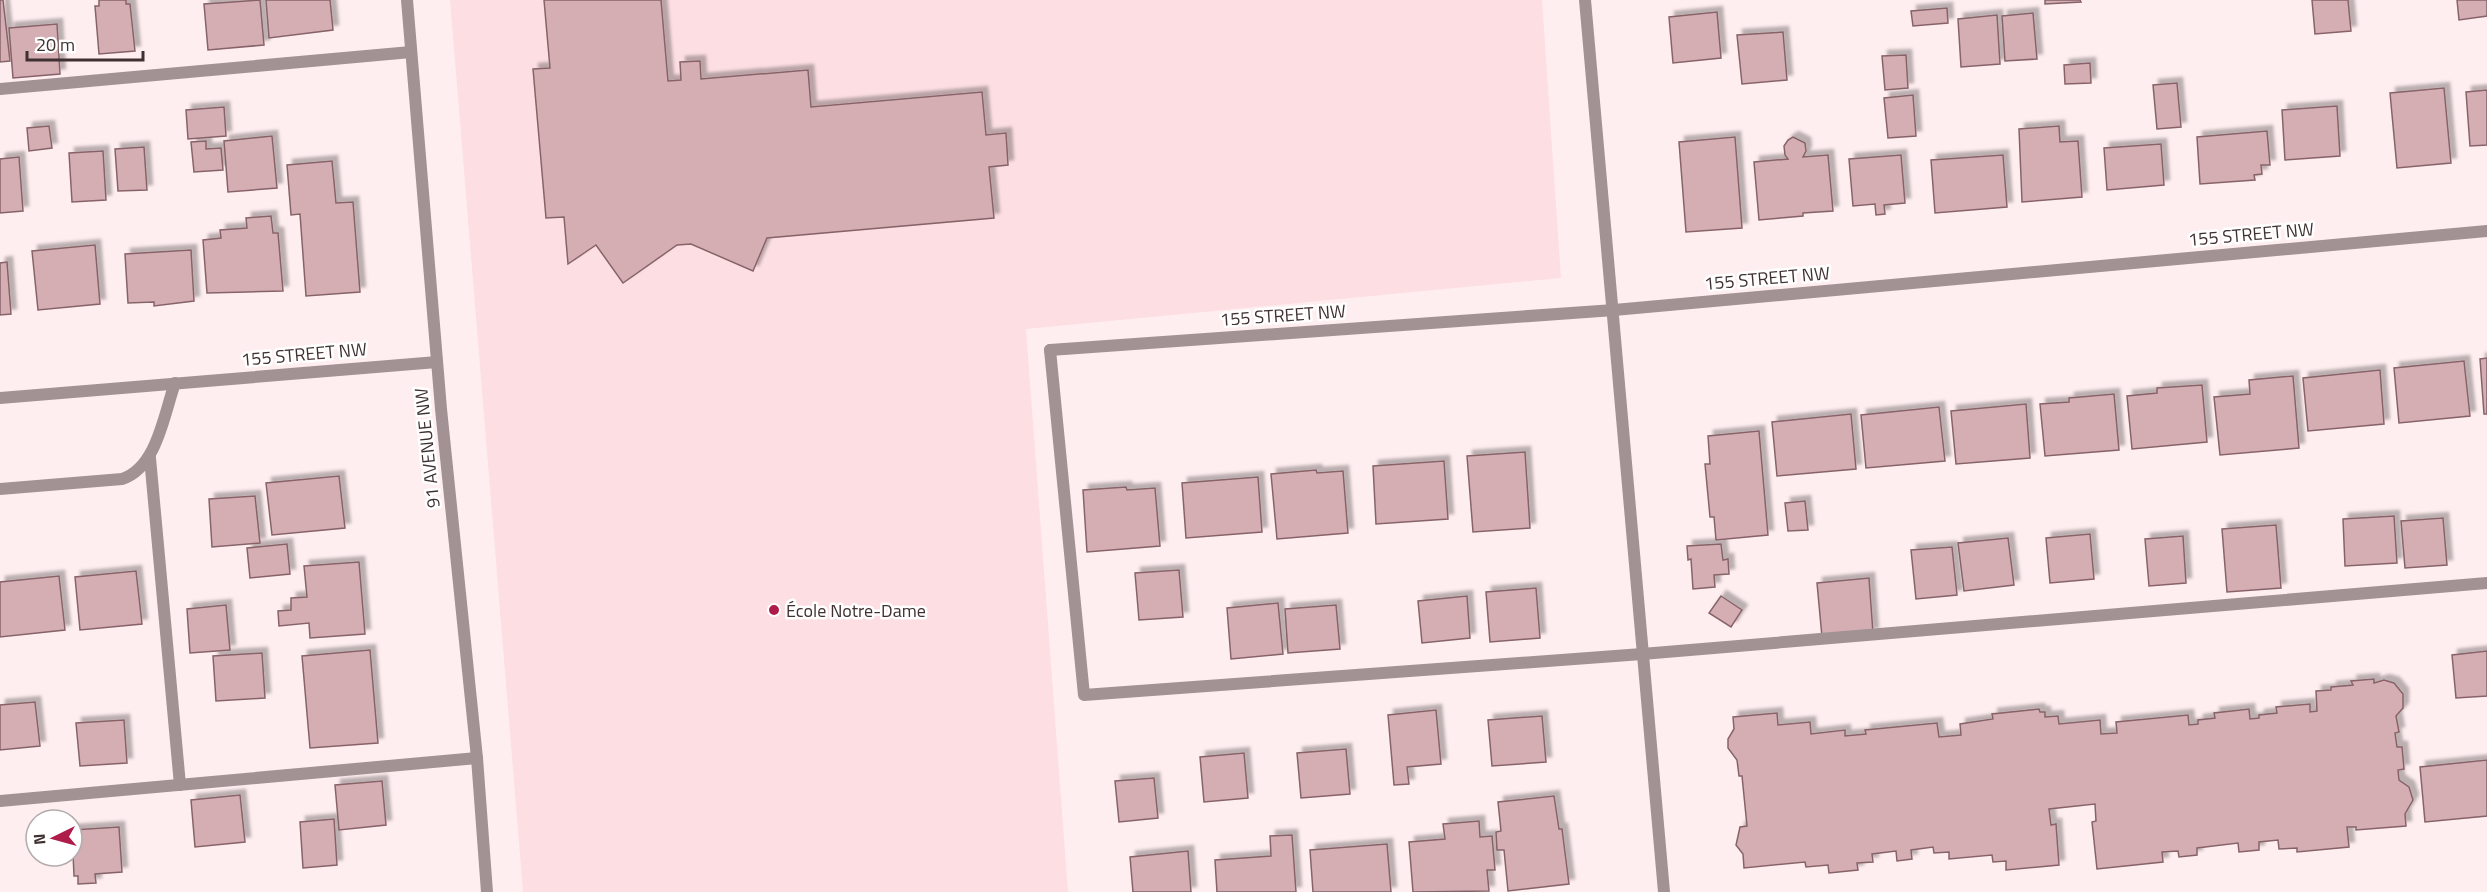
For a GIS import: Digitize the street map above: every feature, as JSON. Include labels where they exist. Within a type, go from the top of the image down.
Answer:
[{"type":"street","name":"91 AVENUE NW","points":[[407,0],[437,362],[477,758],[487,892]]},
{"type":"street","points":[[1585,0],[1664,892]]},
{"type":"street","points":[[0,89],[411,52]]},
{"type":"street","name":"155 STREET NW","points":[[1642,654],[1084,695],[1050,350],[1614,310],[2487,231]]},
{"type":"street","name":"155 STREET NW","points":[[0,398],[437,362]]},
{"type":"street","points":[[175,383],[150,458],[180,785]]},
{"type":"street","points":[[0,489],[122,479],[134,475],[150,458]]},
{"type":"street","points":[[1642,654],[2487,583]]},
{"type":"street","points":[[0,801],[477,758]]},
{"type":"shaded area","name":"École Notre-Dame","points":[[450,0],[1542,0],[1561,278],[1026,329],[1068,892],[523,892]]},
{"type":"building","points":[[0,0],[3,0],[10,61],[0,62]]},
{"type":"building","points":[[99,0],[126,0],[126,4],[130,4],[135,51],[99,54],[95,6],[99,6]]},
{"type":"building","points":[[260,0],[264,45],[208,50],[204,4]]},
{"type":"building","points":[[266,0],[330,0],[333,30],[269,38]]},
{"type":"building","points":[[544,0],[661,0],[668,81],[681,80],[680,62],[700,61],[701,79],[808,70],[811,107],[982,92],[986,135],[1006,133],[1008,165],[989,167],[994,218],[767,238],[753,271],[691,244],[677,245],[623,283],[596,245],[568,264],[564,217],[546,218],[533,69],[550,68]]},
{"type":"building","points":[[2045,0],[2080,0],[2081,2],[2045,4]]},
{"type":"building","points":[[2312,0],[2348,0],[2351,31],[2315,34]]},
{"type":"building","points":[[2457,0],[2487,0],[2487,16],[2459,20]]},
{"type":"building","points":[[1947,8],[1948,23],[1913,26],[1911,11]]},
{"type":"building","points":[[1717,12],[1721,58],[1673,63],[1669,17]]},
{"type":"building","points":[[2033,13],[2037,59],[2005,61],[2002,16]]},
{"type":"building","points":[[1997,15],[2000,64],[1961,67],[1958,19]]},
{"type":"building","points":[[57,24],[60,74],[13,78],[9,28]]},
{"type":"building","points":[[1783,32],[1787,80],[1742,84],[1737,35]]},
{"type":"building","points":[[1906,55],[1908,88],[1885,90],[1882,56]]},
{"type":"building","points":[[2090,63],[2091,83],[2065,84],[2064,65]]},
{"type":"building","points":[[2177,83],[2181,127],[2157,129],[2153,85]]},
{"type":"building","points":[[2444,88],[2451,163],[2397,168],[2390,93]]},
{"type":"building","points":[[2487,90],[2487,145],[2470,146],[2466,92]]},
{"type":"building","points":[[1913,95],[1916,136],[1888,138],[1884,98]]},
{"type":"building","points":[[2337,106],[2340,156],[2285,160],[2282,110]]},
{"type":"building","points":[[224,107],[226,136],[188,139],[186,110]]},
{"type":"building","points":[[49,126],[52,148],[29,151],[27,128]]},
{"type":"building","points":[[2059,126],[2060,142],[2078,141],[2082,197],[2022,202],[2019,129]]},
{"type":"building","points":[[2267,131],[2270,165],[2261,165],[2262,174],[2254,175],[2255,180],[2200,184],[2197,137]]},
{"type":"building","points":[[272,136],[277,188],[228,192],[224,141]]},
{"type":"building","points":[[1735,137],[1742,228],[1686,232],[1679,142]]},
{"type":"building","points":[[1793,137],[1805,143],[1806,151],[1803,157],[1828,155],[1833,211],[1759,220],[1754,162],[1788,159],[1784,146]]},
{"type":"building","points":[[206,141],[206,149],[221,148],[223,170],[194,172],[191,142]]},
{"type":"building","points":[[2161,144],[2164,185],[2107,190],[2104,148]]},
{"type":"building","points":[[144,147],[147,190],[118,191],[115,149]]},
{"type":"building","points":[[103,151],[106,200],[72,202],[69,153]]},
{"type":"building","points":[[1901,155],[1905,203],[1884,205],[1885,214],[1876,215],[1875,204],[1853,206],[1849,159]]},
{"type":"building","points":[[2003,155],[2007,207],[1935,213],[1931,160]]},
{"type":"building","points":[[19,157],[23,211],[0,213],[0,159]]},
{"type":"building","points":[[332,161],[336,203],[353,202],[360,292],[306,296],[300,214],[291,215],[287,165]]},
{"type":"building","points":[[271,216],[273,233],[278,233],[283,291],[207,293],[203,240],[221,238],[220,230],[247,228],[246,218]]},
{"type":"building","points":[[95,245],[100,304],[38,310],[32,251]]},
{"type":"building","points":[[191,250],[194,301],[154,306],[154,302],[128,303],[125,254]]},
{"type":"building","points":[[7,262],[11,314],[0,315],[0,263]]},
{"type":"building","points":[[2487,358],[2487,414],[2484,414],[2480,359]]},
{"type":"building","points":[[2464,361],[2470,416],[2399,423],[2394,368]]},
{"type":"building","points":[[2380,370],[2384,424],[2308,431],[2303,378]]},
{"type":"building","points":[[2293,376],[2299,448],[2220,455],[2214,397],[2250,394],[2249,380]]},
{"type":"building","points":[[2202,385],[2207,442],[2132,449],[2127,396],[2157,393],[2157,388]]},
{"type":"building","points":[[2114,394],[2119,450],[2045,456],[2040,404],[2069,402],[2069,398]]},
{"type":"building","points":[[2026,404],[2030,458],[1956,464],[1951,411]]},
{"type":"building","points":[[1939,407],[1945,461],[1866,468],[1861,415]]},
{"type":"building","points":[[1851,414],[1856,469],[1777,476],[1772,422]]},
{"type":"building","points":[[1759,431],[1768,535],[1716,540],[1714,517],[1710,517],[1705,464],[1710,464],[1708,436]]},
{"type":"building","points":[[1525,452],[1530,528],[1473,532],[1467,456]]},
{"type":"building","points":[[1444,461],[1448,519],[1376,524],[1373,466]]},
{"type":"building","points":[[1316,470],[1317,473],[1343,471],[1348,533],[1277,539],[1271,474]]},
{"type":"building","points":[[339,476],[345,528],[272,535],[266,483]]},
{"type":"building","points":[[1258,477],[1262,532],[1186,538],[1182,483]]},
{"type":"building","points":[[1126,487],[1127,490],[1155,488],[1160,546],[1087,552],[1083,490]]},
{"type":"building","points":[[255,496],[260,543],[212,547],[209,499]]},
{"type":"building","points":[[1805,501],[1808,530],[1788,531],[1785,503]]},
{"type":"building","points":[[2394,516],[2397,563],[2345,566],[2343,519]]},
{"type":"building","points":[[2443,518],[2447,565],[2405,568],[2401,521]]},
{"type":"building","points":[[2276,525],[2281,588],[2227,592],[2222,529]]},
{"type":"building","points":[[2090,534],[2094,579],[2050,583],[2046,538]]},
{"type":"building","points":[[2183,536],[2186,583],[2149,586],[2145,539]]},
{"type":"building","points":[[2008,538],[2014,585],[1964,591],[1958,543]]},
{"type":"building","points":[[287,544],[290,574],[250,578],[247,548]]},
{"type":"building","points":[[1721,544],[1723,560],[1728,559],[1729,574],[1714,575],[1715,587],[1693,589],[1691,559],[1688,560],[1687,546]]},
{"type":"building","points":[[1952,547],[1957,595],[1916,599],[1911,550]]},
{"type":"building","points":[[359,562],[365,634],[310,638],[309,623],[279,626],[278,611],[291,610],[291,598],[307,597],[304,566]]},
{"type":"building","points":[[1179,570],[1183,617],[1139,620],[1135,573]]},
{"type":"building","points":[[136,571],[142,624],[80,630],[75,577]]},
{"type":"building","points":[[59,576],[65,630],[0,637],[0,582]]},
{"type":"building","points":[[1869,578],[1873,633],[1822,637],[1817,583]]},
{"type":"building","points":[[1536,588],[1540,638],[1490,642],[1486,592]]},
{"type":"building","points":[[1467,596],[1470,638],[1422,643],[1418,601]]},
{"type":"building","points":[[1721,596],[1742,610],[1731,627],[1709,613]]},
{"type":"building","points":[[1278,603],[1283,654],[1231,659],[1227,608]]},
{"type":"building","points":[[226,605],[230,650],[190,653],[187,609]]},
{"type":"building","points":[[1336,605],[1340,649],[1288,653],[1285,609]]},
{"type":"building","points":[[370,650],[378,743],[310,748],[302,656]]},
{"type":"building","points":[[2487,651],[2487,696],[2456,698],[2452,655]]},
{"type":"building","points":[[262,653],[265,698],[216,701],[213,656]]},
{"type":"building","points":[[2374,679],[2374,683],[2384,680],[2394,683],[2403,694],[2403,708],[2396,716],[2399,732],[2395,733],[2397,747],[2402,747],[2404,769],[2398,770],[2399,780],[2409,787],[2413,800],[2405,814],[2406,826],[2356,830],[2356,827],[2347,827],[2349,847],[2297,852],[2297,848],[2279,849],[2278,840],[2259,842],[2259,850],[2239,852],[2238,843],[2197,848],[2197,855],[2179,857],[2178,851],[2162,852],[2163,862],[2097,869],[2092,822],[2096,821],[2095,804],[2049,809],[2051,825],[2056,824],[2059,865],[2006,870],[2006,861],[1993,862],[1992,855],[1949,859],[1949,852],[1934,853],[1933,847],[1911,850],[1912,859],[1897,861],[1896,851],[1872,854],[1873,862],[1857,863],[1858,870],[1829,873],[1828,865],[1806,867],[1805,862],[1744,868],[1743,854],[1736,845],[1740,827],[1747,826],[1742,776],[1739,776],[1737,760],[1728,748],[1728,739],[1734,729],[1733,717],[1777,713],[1778,725],[1810,722],[1811,734],[1845,730],[1845,736],[1866,734],[1865,730],[1937,723],[1939,737],[1961,735],[1960,724],[1993,719],[1992,714],[2039,709],[2040,712],[2045,712],[2045,717],[2058,716],[2059,724],[2100,720],[2101,734],[2117,733],[2116,722],[2188,715],[2189,725],[2198,724],[2198,720],[2215,718],[2214,713],[2249,709],[2250,719],[2259,718],[2259,715],[2277,713],[2276,707],[2310,704],[2310,712],[2317,711],[2316,691],[2353,685],[2351,681]]},
{"type":"building","points":[[35,702],[40,746],[0,750],[0,705]]},
{"type":"building","points":[[1436,710],[1441,764],[1407,767],[1409,784],[1394,785],[1388,715]]},
{"type":"building","points":[[1542,716],[1546,762],[1492,766],[1488,720]]},
{"type":"building","points":[[124,720],[127,763],[80,766],[76,723]]},
{"type":"building","points":[[1346,749],[1350,794],[1301,798],[1297,753]]},
{"type":"building","points":[[1244,753],[1248,798],[1204,802],[1200,757]]},
{"type":"building","points":[[2487,760],[2487,816],[2425,822],[2420,767]]},
{"type":"building","points":[[1154,778],[1158,818],[1119,822],[1115,781]]},
{"type":"building","points":[[382,781],[386,825],[339,830],[335,785]]},
{"type":"building","points":[[240,795],[245,842],[195,847],[191,800]]},
{"type":"building","points":[[1554,796],[1559,829],[1562,829],[1569,884],[1508,891],[1504,850],[1497,850],[1496,832],[1501,831],[1498,802]]},
{"type":"building","points":[[334,819],[337,865],[303,868],[300,822]]},
{"type":"building","points":[[1479,821],[1480,837],[1492,836],[1495,870],[1487,870],[1489,891],[1413,892],[1409,842],[1445,839],[1443,824]]},
{"type":"building","points":[[119,827],[122,872],[95,874],[96,883],[78,884],[78,876],[74,876],[74,868],[84,868],[84,829]]},
{"type":"building","points":[[1292,835],[1296,892],[1217,892],[1215,860],[1271,856],[1270,836]]},
{"type":"building","points":[[1387,844],[1391,892],[1313,892],[1310,850]]},
{"type":"building","points":[[1188,851],[1191,892],[1133,892],[1130,857]]},
{"type":"place","name":"École Notre-Dame","points":[[774,610]]}]
